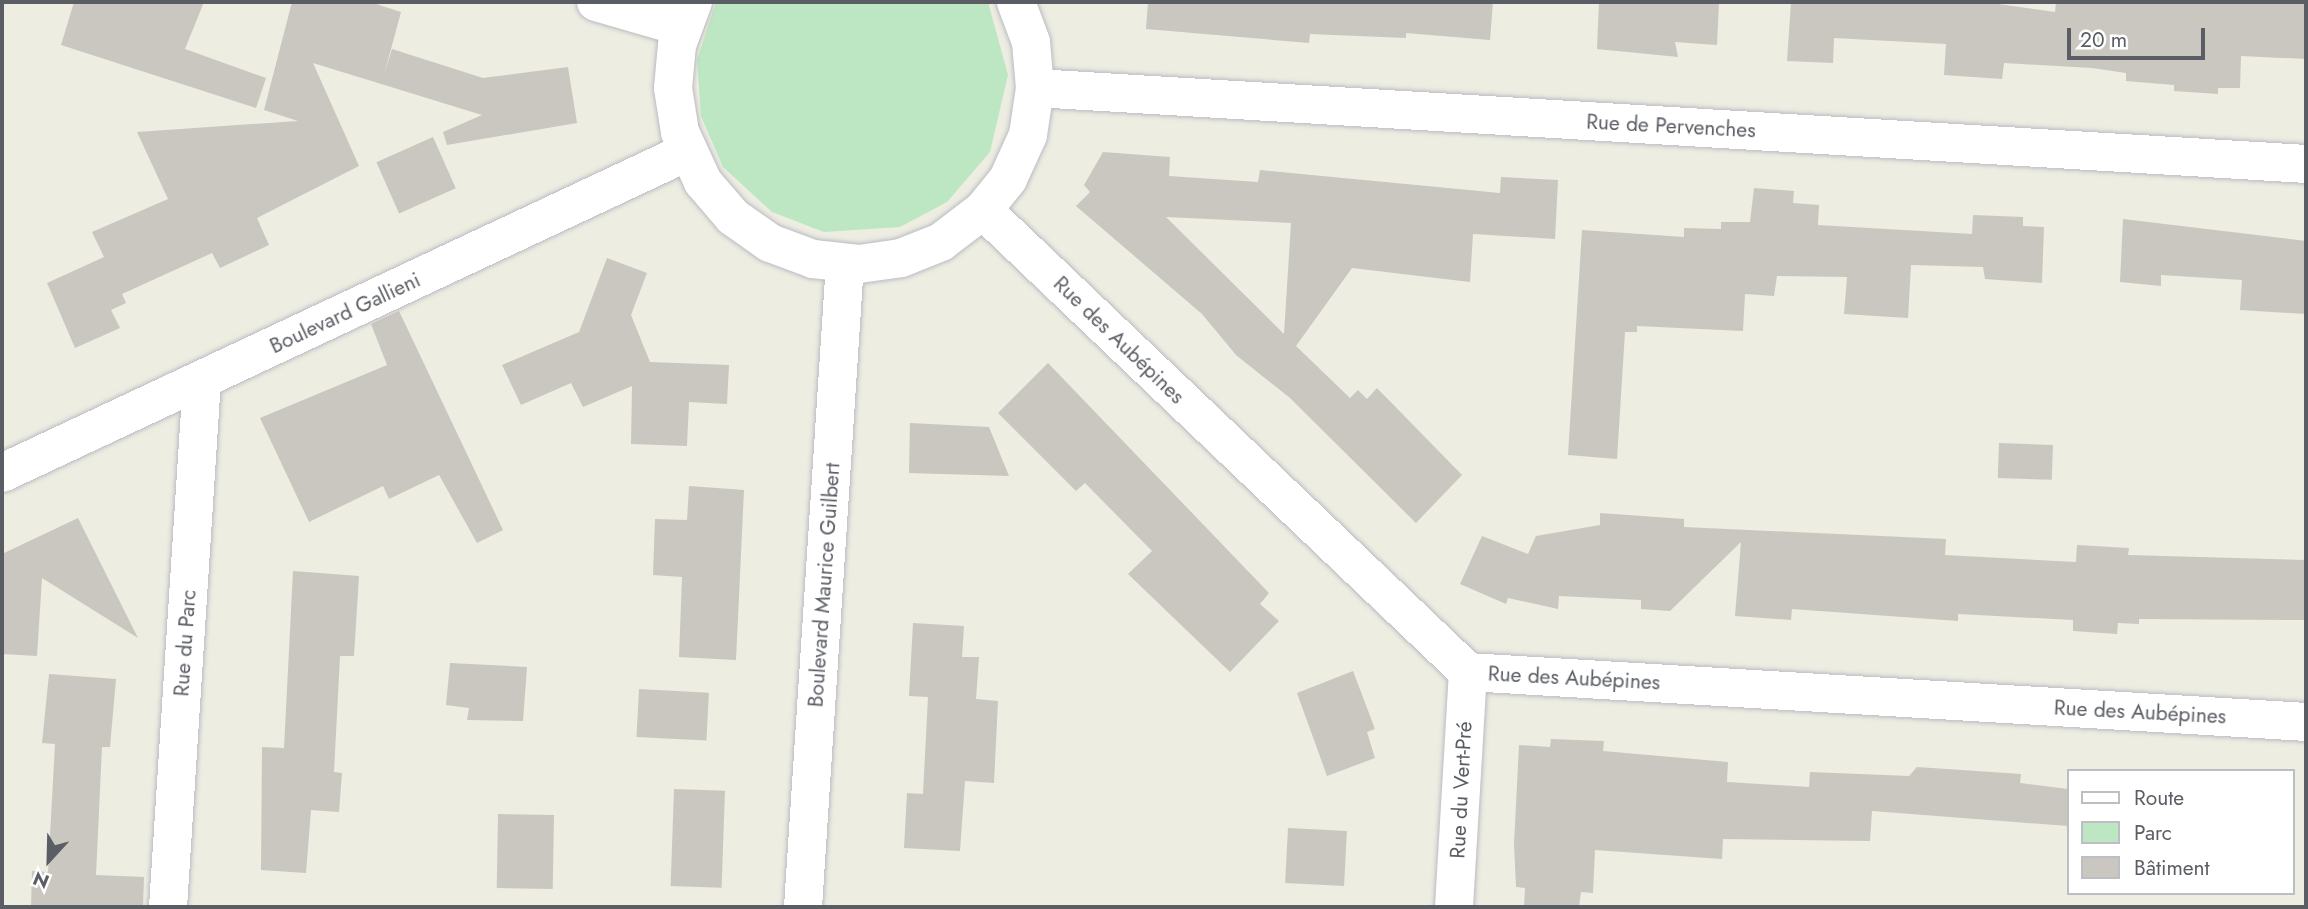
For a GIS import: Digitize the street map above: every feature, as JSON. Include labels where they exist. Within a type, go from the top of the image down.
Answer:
[{"type":"street","points":[[596,2],[688,15],[673,88],[687,152],[717,201],[751,231],[792,253],[845,263],[921,251],[983,210],[1020,157],[1035,88],[1031,42],[1016,2]]},
{"type":"street","name":"Rue de Pervenches","points":[[1035,88],[2306,164]]},
{"type":"street","name":"Boulevard Gallieni","points":[[2,473],[687,152]]},
{"type":"street","name":"Rue des Aubépines","points":[[983,210],[1468,672],[2306,722]]},
{"type":"street","name":"Boulevard Maurice Guilbert","points":[[803,907],[845,263]]},
{"type":"street","name":"Rue du Parc","points":[[167,907],[202,380]]},
{"type":"street","name":"Rue du Vert-Pré","points":[[1454,907],[1468,672]]},
{"type":"green space","points":[[716,2],[988,2],[1008,75],[990,152],[947,202],[900,227],[824,232],[772,212],[723,167],[701,116],[697,60]]},
{"type":"building","points":[[74,2],[204,2],[185,49],[266,78],[256,108],[61,45]]},
{"type":"building","points":[[292,2],[370,2],[401,12],[384,75],[392,49],[483,78],[568,67],[577,123],[447,145],[443,132],[482,115],[313,63],[359,166],[257,218],[269,245],[220,268],[212,253],[122,294],[126,303],[111,310],[120,328],[75,348],[47,283],[104,257],[92,232],[168,199],[137,132],[298,121],[264,110]]},
{"type":"building","points":[[1148,2],[1493,2],[1490,40],[1406,33],[1406,38],[1310,34],[1309,43],[1146,29]]},
{"type":"building","points":[[1599,2],[1719,2],[1717,45],[1675,42],[1678,57],[1597,49]]},
{"type":"building","points":[[1791,2],[1984,2],[2055,12],[2056,2],[2306,2],[2306,59],[2241,56],[2240,88],[2218,88],[2218,94],[2174,91],[2174,85],[2126,81],[2126,73],[2092,68],[2004,63],[2002,79],[1944,75],[1946,44],[1834,38],[1833,63],[1787,61]]},
{"type":"building","points":[[433,137],[456,188],[399,213],[376,162]]},
{"type":"building","points":[[1103,152],[1170,157],[1169,176],[1258,182],[1260,170],[1500,193],[1501,177],[1558,180],[1555,239],[1473,234],[1470,282],[1352,268],[1296,346],[1350,398],[1358,390],[1367,399],[1377,388],[1462,475],[1416,523],[1290,398],[1236,355],[1202,314],[1076,206],[1090,192],[1084,185]],"holes":[[[1166,217],[1291,223],[1284,334]]]},
{"type":"building","points":[[1754,188],[1794,191],[1793,203],[1819,205],[1818,225],[1972,234],[1973,215],[2023,217],[2023,226],[2044,227],[2042,283],[1985,279],[1983,267],[1911,265],[1908,318],[1844,314],[1847,277],[1777,276],[1774,296],[1745,294],[1743,331],[1637,326],[1637,332],[1625,332],[1617,459],[1568,455],[1582,230],[1684,237],[1684,228],[1721,229],[1721,222],[1750,222]]},
{"type":"building","points":[[2123,219],[2306,241],[2306,314],[2240,310],[2242,280],[2161,275],[2161,286],[2120,282]]},
{"type":"building","points":[[607,258],[647,273],[631,315],[650,362],[729,365],[727,404],[689,402],[687,446],[631,444],[632,386],[583,407],[571,383],[521,405],[502,365],[579,332]]},
{"type":"building","points":[[399,311],[503,530],[477,543],[439,475],[389,499],[383,486],[309,522],[260,418],[387,365],[371,324]]},
{"type":"building","points":[[1048,363],[1269,593],[1260,604],[1279,621],[1230,672],[1128,574],[1152,551],[1085,483],[1076,491],[998,413]]},
{"type":"building","points":[[910,423],[989,427],[1009,476],[909,473]]},
{"type":"building","points":[[1999,443],[2053,445],[2052,480],[1998,478]]},
{"type":"building","points":[[689,486],[744,490],[736,660],[679,657],[682,577],[653,575],[655,519],[687,520]]},
{"type":"building","points":[[1600,513],[1684,519],[1684,527],[1946,539],[1945,555],[2076,562],[2077,545],[2129,548],[2128,555],[2306,560],[2306,620],[2139,619],[2139,624],[2118,623],[2117,634],[2073,631],[2073,620],[1958,614],[1958,621],[1792,609],[1791,620],[1735,616],[1741,542],[1670,611],[1641,609],[1641,600],[1559,596],[1558,609],[1508,598],[1506,604],[1460,584],[1482,536],[1528,554],[1536,536],[1600,525]]},
{"type":"building","points":[[78,518],[138,638],[42,578],[37,656],[2,654],[2,554]]},
{"type":"building","points":[[293,571],[359,576],[354,656],[340,656],[334,772],[342,773],[339,812],[311,810],[306,873],[261,870],[262,747],[284,748]]},
{"type":"building","points":[[913,623],[964,626],[962,657],[979,657],[976,699],[998,701],[994,783],[965,781],[960,851],[904,848],[907,793],[923,794],[928,697],[909,696]]},
{"type":"building","points":[[450,663],[527,667],[523,721],[467,720],[469,708],[446,705]]},
{"type":"building","points":[[1353,671],[1375,729],[1367,732],[1375,758],[1327,776],[1297,693]]},
{"type":"building","points":[[49,674],[116,679],[110,747],[102,747],[96,875],[144,877],[143,907],[31,907],[32,871],[48,872],[55,744],[42,743]]},
{"type":"building","points":[[639,689],[709,693],[706,741],[636,737]]},
{"type":"building","points":[[1551,739],[1604,741],[1603,751],[1728,762],[1727,782],[1809,787],[1810,772],[1909,776],[1917,767],[2021,774],[2020,783],[2066,789],[2066,826],[1872,811],[1870,841],[1723,839],[1722,859],[1595,850],[1593,893],[1581,892],[1579,907],[1524,907],[1525,888],[1516,887],[1514,844],[1519,745],[1550,747]]},
{"type":"building","points":[[674,789],[725,791],[722,888],[671,886]]},
{"type":"building","points":[[498,814],[554,815],[553,889],[497,888]]},
{"type":"building","points":[[1288,828],[1347,831],[1344,886],[1285,883]]}]
